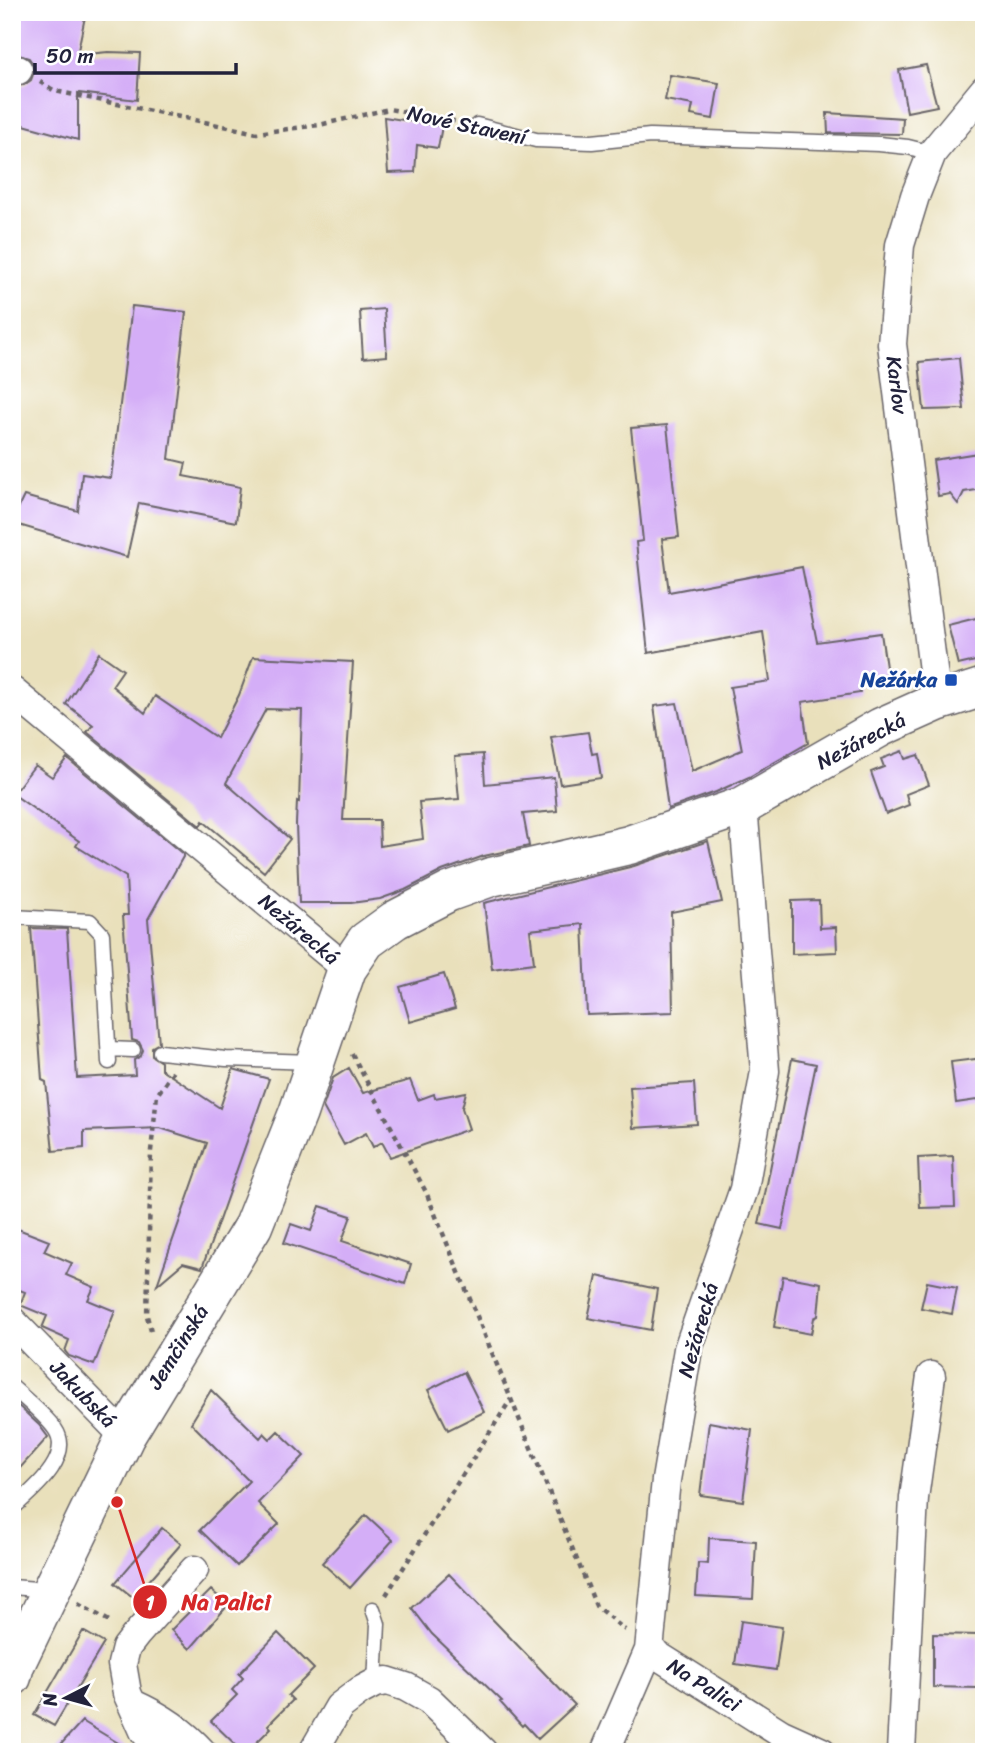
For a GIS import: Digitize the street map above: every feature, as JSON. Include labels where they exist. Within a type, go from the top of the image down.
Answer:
[{"type":"street","name":"Karlov","points":[[937,702],[892,344],[900,245],[915,196],[932,153],[984,90]]},
{"type":"street","name":"Nežárecká","points":[[12,691],[347,969],[366,941],[395,920],[449,892],[491,877],[628,845],[743,806],[881,727],[937,702],[984,687]]},
{"type":"street","name":"Nežárecká","points":[[649,1650],[666,1480],[688,1349],[744,1189],[765,1071],[743,806]]},
{"type":"street","name":"Jemčinská","points":[[12,1676],[125,1437],[253,1226],[298,1113],[347,969]]},
{"type":"street","name":"Jakubská","points":[[12,1321],[125,1437]]},
{"type":"street","points":[[901,1752],[915,1498],[931,1376]]},
{"type":"street","points":[[161,1752],[144,1731],[127,1693],[122,1664],[126,1648],[136,1634],[194,1570]]},
{"type":"street","name":"Na Palici","points":[[605,1752],[649,1650],[782,1734],[822,1752]]},
{"type":"street","points":[[313,1752],[339,1707],[375,1683],[387,1681],[406,1687],[429,1700],[483,1752]]},
{"type":"street","points":[[133,1704],[185,1733],[202,1752]]},
{"type":"lane","name":"Nové Stavení","points":[[477,125],[536,140],[592,142],[650,136],[880,144],[932,153]]},
{"type":"lane","points":[[12,917],[90,921],[102,934],[109,1056],[133,1050]]},
{"type":"lane","points":[[160,1052],[226,1059],[314,1062]]},
{"type":"lane","points":[[12,1387],[57,1431],[59,1448],[54,1468],[12,1509]]},
{"type":"lane","points":[[12,1587],[51,1590]]},
{"type":"lane","points":[[373,1611],[378,1624],[375,1683]]},
{"type":"path","name":"Nové Stavení","points":[[15,70],[55,91],[257,133],[319,125],[389,109],[477,125]]},
{"type":"path","points":[[330,1013],[426,1192],[596,1606],[649,1650]]},
{"type":"path","points":[[160,1376],[147,1316],[151,1152],[157,1095],[189,1055]]},
{"type":"path","points":[[373,1611],[511,1398]]},
{"type":"path","points":[[51,1590],[136,1634]]},
{"type":"building","points":[[12,12],[86,12],[77,55],[140,53],[137,100],[78,93],[78,140],[20,124],[21,117],[12,114],[12,86],[24,85],[31,80],[34,72],[29,58],[12,53]]},
{"type":"building","points":[[926,65],[937,106],[907,112],[899,70]]},
{"type":"building","points":[[670,75],[719,83],[713,119],[691,115],[693,105],[665,100]]},
{"type":"building","points":[[827,113],[903,118],[902,134],[828,133]]},
{"type":"building","points":[[384,117],[442,126],[438,148],[417,145],[415,172],[388,173]]},
{"type":"building","points":[[132,306],[186,312],[169,459],[186,463],[183,476],[240,487],[236,522],[139,503],[127,557],[12,521],[24,496],[78,511],[82,474],[111,478]]},
{"type":"building","points":[[384,309],[387,356],[363,358],[360,311]]},
{"type":"building","points":[[959,358],[964,409],[924,410],[919,362]]},
{"type":"building","points":[[667,425],[679,537],[662,539],[669,592],[802,567],[817,642],[881,633],[888,681],[859,685],[860,693],[802,702],[808,743],[749,777],[668,809],[654,706],[677,703],[692,771],[742,750],[730,687],[770,681],[763,632],[648,653],[636,542],[643,541],[631,428]]},
{"type":"building","points":[[978,453],[983,489],[964,492],[958,504],[950,494],[938,496],[933,460]]},
{"type":"building","points":[[984,616],[984,659],[958,665],[948,625]]},
{"type":"building","points":[[99,653],[123,670],[112,686],[145,713],[155,696],[217,738],[239,695],[253,657],[353,662],[343,820],[379,820],[380,846],[423,839],[419,802],[459,799],[455,756],[483,754],[485,784],[554,777],[557,811],[523,814],[529,846],[484,856],[442,871],[380,899],[351,903],[299,903],[296,824],[302,710],[266,709],[226,783],[290,839],[264,872],[203,821],[200,826],[87,732],[93,725],[66,704]]},
{"type":"building","points":[[588,732],[592,754],[597,753],[601,778],[560,784],[551,737]]},
{"type":"building","points":[[902,751],[905,759],[918,755],[929,785],[906,794],[909,805],[886,814],[871,772],[884,767],[881,759]]},
{"type":"building","points":[[67,758],[184,855],[148,919],[159,1043],[152,1047],[152,1056],[161,1062],[161,1069],[220,1108],[233,1069],[269,1079],[202,1268],[183,1263],[157,1285],[207,1143],[160,1128],[84,1131],[84,1148],[53,1151],[46,1082],[42,1080],[31,928],[67,929],[77,1078],[135,1075],[134,1060],[141,1056],[143,1050],[139,1042],[132,1040],[123,915],[128,915],[126,877],[76,846],[79,841],[13,794],[35,765],[52,777]]},
{"type":"building","points":[[708,841],[722,902],[671,912],[673,1012],[587,1015],[583,924],[530,930],[534,963],[492,969],[484,903],[634,866]]},
{"type":"building","points":[[819,900],[820,928],[836,927],[837,952],[792,954],[792,901]]},
{"type":"building","points":[[444,974],[455,1009],[410,1022],[400,987]]},
{"type":"building","points":[[984,1058],[984,1099],[956,1103],[951,1062]]},
{"type":"building","points":[[792,1059],[816,1064],[782,1229],[759,1224]]},
{"type":"building","points":[[349,1068],[363,1093],[410,1080],[418,1100],[434,1094],[435,1098],[466,1092],[462,1108],[469,1129],[390,1157],[382,1142],[373,1147],[366,1133],[344,1145],[323,1107],[333,1078]]},
{"type":"building","points":[[694,1083],[697,1124],[633,1128],[630,1087]]},
{"type":"building","points":[[953,1156],[955,1207],[920,1208],[918,1158]]},
{"type":"building","points":[[320,1206],[351,1216],[342,1241],[411,1264],[405,1284],[284,1243],[291,1224],[311,1231]]},
{"type":"building","points":[[18,1229],[49,1241],[44,1251],[72,1263],[66,1275],[94,1287],[88,1300],[115,1311],[94,1365],[69,1356],[65,1351],[69,1340],[42,1328],[47,1316],[20,1305],[25,1292],[12,1287],[12,1244]]},
{"type":"building","points":[[597,1276],[657,1289],[651,1330],[588,1318]]},
{"type":"building","points":[[783,1276],[821,1283],[818,1316],[814,1318],[811,1334],[774,1327]]},
{"type":"building","points":[[927,1282],[957,1288],[952,1314],[921,1308]]},
{"type":"building","points":[[464,1372],[484,1412],[448,1430],[428,1390]]},
{"type":"building","points":[[211,1390],[260,1438],[264,1433],[270,1439],[278,1431],[304,1456],[258,1503],[279,1524],[237,1566],[200,1530],[249,1481],[191,1423]]},
{"type":"building","points":[[12,1400],[48,1437],[12,1477]]},
{"type":"building","points":[[709,1422],[752,1430],[743,1501],[700,1495]]},
{"type":"building","points":[[366,1515],[393,1540],[350,1588],[322,1563]]},
{"type":"building","points":[[162,1528],[181,1544],[134,1598],[115,1583]]},
{"type":"building","points":[[709,1538],[756,1541],[753,1599],[696,1596],[698,1563],[708,1564]]},
{"type":"building","points":[[449,1574],[575,1705],[538,1739],[432,1634],[412,1608]]},
{"type":"building","points":[[211,1590],[228,1605],[190,1649],[171,1630]]},
{"type":"building","points":[[741,1621],[782,1627],[776,1670],[735,1664]]},
{"type":"building","points":[[83,1631],[104,1643],[54,1726],[34,1715]]},
{"type":"building","points":[[278,1633],[314,1669],[288,1695],[293,1700],[268,1725],[271,1728],[247,1752],[243,1752],[211,1721],[237,1695],[232,1690],[243,1678],[239,1674]]},
{"type":"building","points":[[933,1634],[979,1635],[978,1688],[933,1687]]},
{"type":"building","points":[[82,1721],[133,1752],[54,1752]]},
{"type":"place","name":"Nežárka","points":[[951,680]]},
{"type":"place","name":"Na Palici","points":[[117,1502]]}]
